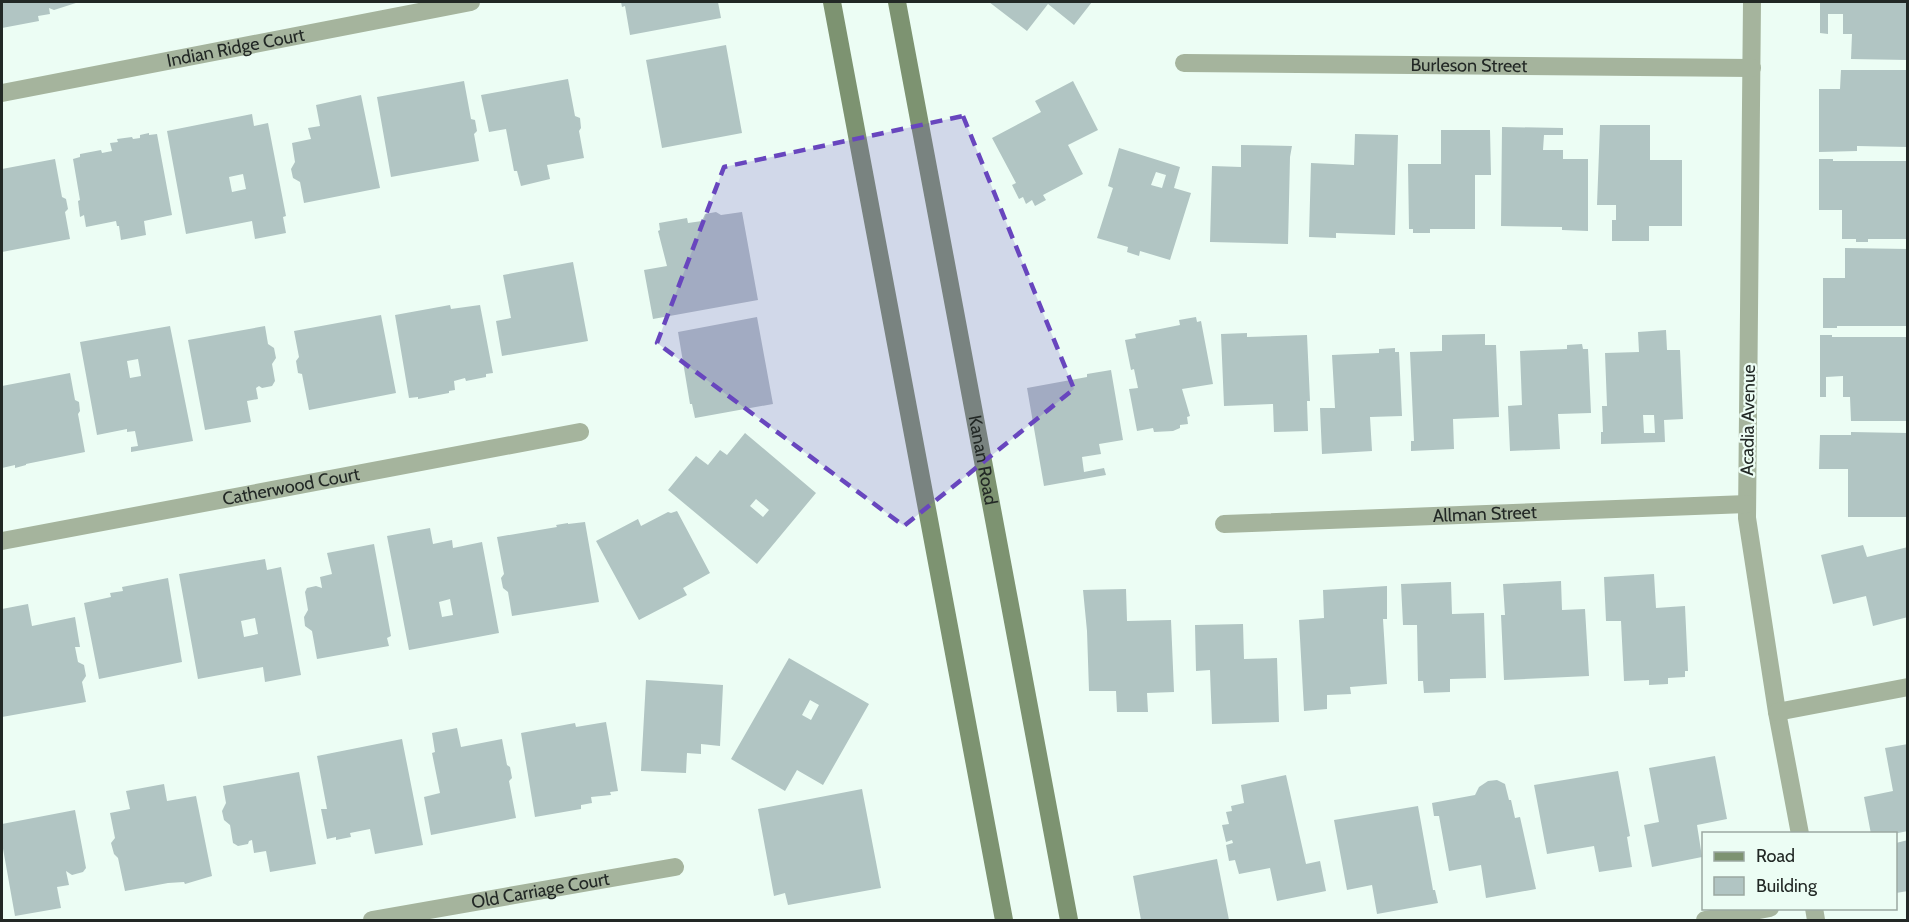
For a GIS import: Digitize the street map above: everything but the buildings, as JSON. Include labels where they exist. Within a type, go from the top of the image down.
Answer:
[{"type":"main road","points":[[832,2],[1004,921]]},
{"type":"main road","name":"Kanan Road","points":[[897,2],[1069,921]]},
{"type":"street","name":"Indian Ridge Court","points":[[2,93],[471,2]]},
{"type":"street","name":"Acadia Avenue","points":[[1752,2],[1747,518],[1777,712],[1800,832]]},
{"type":"street","name":"Burleson Street","points":[[1184,63],[1752,68]]},
{"type":"street","name":"Catherwood Court","points":[[2,541],[580,432]]},
{"type":"street","name":"Allman Street","points":[[1224,524],[1747,504]]},
{"type":"street","points":[[1777,712],[1908,687]]},
{"type":"street","name":"Old Carriage Court","points":[[372,921],[675,867]]},
{"type":"street","points":[[1705,921],[1765,910]]},
{"type":"highlighted area","points":[[963,116],[1074,389],[904,526],[657,343],[724,167]]}]
